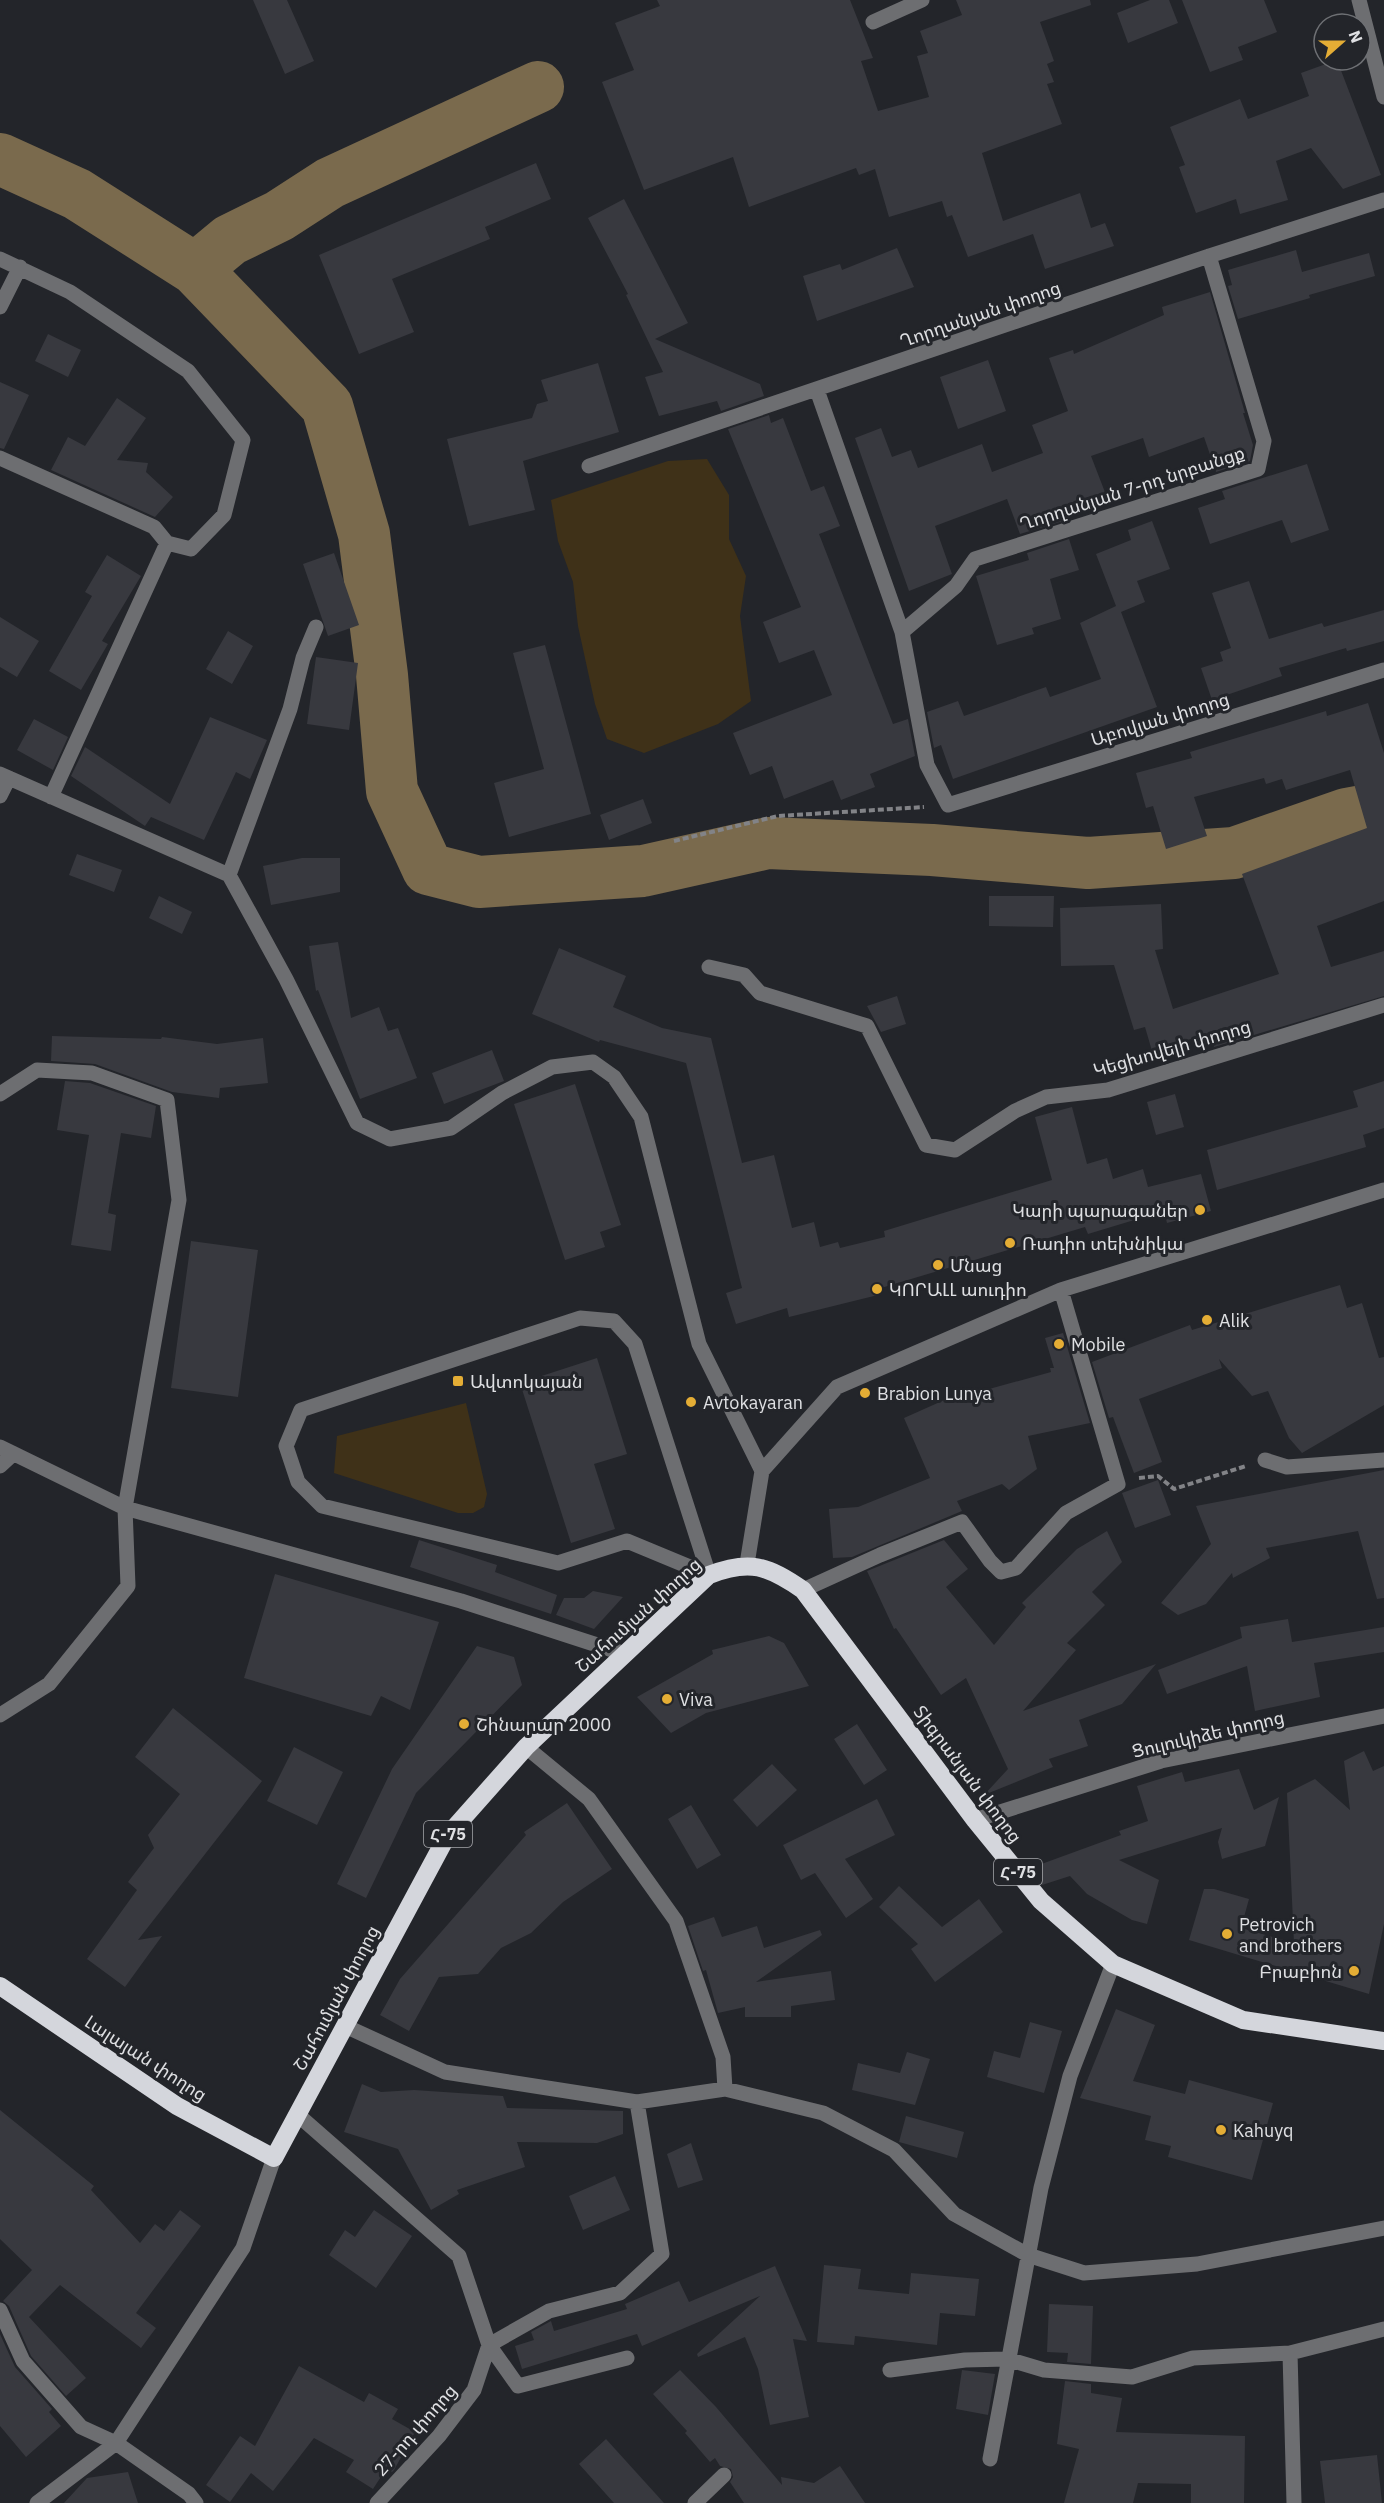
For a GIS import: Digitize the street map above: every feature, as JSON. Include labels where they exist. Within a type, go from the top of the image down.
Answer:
[{"type":"highway","name":"Շահումյան փողոց","points":[[274,2158],[447,1836],[526,1747],[709,1575],[747,1564]]},
{"type":"highway","name":"Տիգրանյան փողոց","points":[[747,1564],[777,1572],[803,1590],[975,1820],[1041,1901],[1113,1964],[1243,2020],[1384,2041]]},
{"type":"highway","name":"Լալայան փողոց","points":[[0,1986],[177,2106],[274,2158]]},
{"type":"street","points":[[873,22],[922,0]]},
{"type":"street","points":[[1359,0],[1384,97]]},
{"type":"street","name":"Ղորղանյան փողոց","points":[[589,466],[1209,256],[1384,200]]},
{"type":"street","name":"Ղորղանյան 7-րդ նրբանցք","points":[[902,632],[956,586],[975,559],[1258,469],[1264,441],[1209,256]]},
{"type":"street","points":[[0,259],[70,292],[188,371],[243,440],[224,515],[191,549],[167,543],[154,527],[0,458]]},
{"type":"street","points":[[0,307],[20,267]]},
{"type":"street","points":[[818,390],[902,632],[927,765],[948,805]]},
{"type":"street","points":[[51,797],[167,543]]},
{"type":"street","points":[[229,875],[290,709],[303,658],[316,627]]},
{"type":"street","name":"Աբովյան փողոց","points":[[948,805],[1384,670]]},
{"type":"street","points":[[0,796],[4,776],[229,875],[286,979],[357,1123],[390,1139],[451,1128],[502,1092],[552,1067],[593,1062],[614,1077],[641,1117],[699,1344],[762,1471]]},
{"type":"street","name":"Կեցխովելի փողոց","points":[[709,967],[744,975],[760,993],[867,1026],[926,1144],[955,1150],[1015,1111],[1046,1097],[1108,1090],[1384,1005]]},
{"type":"street","points":[[0,1094],[37,1070],[92,1073],[167,1100],[179,1200],[125,1508],[128,1586],[49,1684],[0,1715]]},
{"type":"street","points":[[747,1564],[762,1471],[837,1387],[1061,1290],[1384,1190]]},
{"type":"street","points":[[803,1590],[880,1555],[962,1522],[990,1561],[1001,1572],[1016,1568],[1066,1513],[1118,1484],[1061,1290]]},
{"type":"street","points":[[580,1318],[614,1321],[635,1344],[709,1575],[627,1541],[558,1563],[322,1506],[298,1482],[286,1446],[301,1410],[580,1318]]},
{"type":"street","points":[[0,1466],[6,1451],[125,1508],[461,1601],[625,1654]]},
{"type":"street","points":[[1265,1460],[1287,1467],[1384,1460]]},
{"type":"street","name":"Ցուլուկիձե փողոց","points":[[975,1820],[1161,1761],[1384,1716]]},
{"type":"street","points":[[526,1747],[589,1800],[676,1921],[723,2057],[725,2089]]},
{"type":"street","points":[[990,2459],[1041,2188],[1070,2076],[1113,1964]]},
{"type":"street","points":[[345,2026],[445,2072],[637,2102],[725,2089],[823,2113],[894,2150],[954,2214],[1028,2255],[1084,2273],[1197,2264],[1384,2228]]},
{"type":"street","points":[[489,2345],[549,2311],[620,2293],[662,2254],[637,2102]]},
{"type":"street","points":[[298,2115],[459,2256],[489,2345],[518,2386],[627,2358]]},
{"type":"street","points":[[37,2503],[116,2443],[243,2248],[274,2158]]},
{"type":"street","points":[[0,2310],[23,2361],[81,2427],[116,2443],[189,2494],[196,2503]]},
{"type":"street","points":[[890,2370],[965,2360],[1008,2359],[1044,2370],[1132,2377],[1192,2358],[1290,2353],[1384,2329]]},
{"type":"street","name":"27-րդ փողոց","points":[[377,2503],[440,2436],[474,2390],[489,2345]]},
{"type":"street","points":[[1290,2353],[1294,2503]]},
{"type":"street","points":[[695,2503],[724,2475]]},
{"type":"path","points":[[674,841],[778,816],[948,805]]},
{"type":"path","points":[[1118,1484],[1158,1476],[1174,1490],[1265,1460]]},
{"type":"shaded area","points":[[707,459],[729,495],[729,539],[746,576],[740,616],[751,701],[718,724],[644,753],[607,739],[595,704],[578,626],[573,582],[558,541],[551,500],[668,461]]},
{"type":"shaded area","points":[[466,1403],[487,1494],[484,1507],[473,1513],[458,1513],[334,1473],[337,1436]]},
{"type":"building","points":[[253,0],[287,0],[314,61],[285,74]]},
{"type":"building","points":[[657,0],[850,0],[873,58],[861,61],[878,111],[929,97],[917,56],[928,53],[920,31],[962,15],[956,0],[1090,0],[1091,5],[1040,22],[1054,61],[1047,64],[1054,82],[1047,84],[1062,124],[982,153],[1003,221],[1080,193],[1091,228],[1105,223],[1114,246],[1045,269],[1033,234],[968,257],[952,215],[947,217],[942,201],[889,217],[875,169],[859,175],[856,168],[749,207],[733,157],[644,190],[602,82],[634,70],[615,23],[660,6]]},
{"type":"building","points":[[1150,0],[1169,0],[1178,23],[1128,43],[1117,13]]},
{"type":"building","points":[[1182,0],[1264,0],[1277,32],[1238,47],[1243,60],[1210,72]]},
{"type":"building","points":[[1312,69],[1312,72],[1342,72],[1381,175],[1343,189],[1311,148],[1276,161],[1288,200],[1240,214],[1236,199],[1196,213],[1179,167],[1185,165],[1170,127],[1240,99],[1248,119],[1309,96],[1301,73]]},
{"type":"building","points":[[536,163],[551,199],[485,227],[490,239],[392,279],[414,332],[359,354],[319,255]]},
{"type":"building","points":[[624,199],[688,323],[655,339],[760,384],[764,396],[721,411],[717,401],[659,416],[645,377],[663,372],[626,295],[628,294],[588,218]]},
{"type":"building","points":[[897,248],[914,287],[817,321],[803,276],[840,264],[842,270]]},
{"type":"building","points":[[1296,250],[1302,272],[1369,253],[1375,276],[1238,319],[1228,286],[1232,285],[1228,270]]},
{"type":"building","points":[[1210,292],[1253,445],[1250,461],[1216,472],[1204,437],[1149,457],[1143,438],[1091,456],[1108,500],[1062,518],[1063,521],[1020,534],[1007,499],[935,526],[952,574],[909,591],[855,438],[881,428],[892,457],[911,450],[918,468],[982,444],[992,472],[1043,453],[1032,425],[1068,411],[1049,358],[1073,350],[1074,354],[1164,315],[1162,307]]},
{"type":"building","points":[[48,334],[81,350],[68,377],[35,361]]},
{"type":"building","points":[[988,360],[1006,411],[958,429],[940,377]]},
{"type":"building","points":[[598,363],[619,432],[523,461],[535,510],[469,526],[447,439],[532,418],[537,404],[548,401],[541,380]]},
{"type":"building","points":[[0,382],[29,395],[4,449],[0,448]]},
{"type":"building","points":[[117,398],[146,418],[117,460],[148,463],[146,472],[173,497],[155,517],[51,470],[68,437],[85,446]]},
{"type":"building","points":[[769,415],[771,423],[783,418],[811,491],[824,486],[840,526],[819,534],[893,724],[908,719],[915,756],[870,774],[875,787],[841,800],[833,780],[784,799],[772,766],[750,775],[733,733],[832,695],[814,650],[779,663],[763,622],[801,607],[728,429]]},
{"type":"building","points":[[1307,464],[1329,530],[1291,543],[1282,520],[1210,544],[1198,508],[1225,499],[1222,491]]},
{"type":"building","points":[[1152,521],[1170,569],[1137,581],[1145,602],[1121,612],[1157,707],[953,779],[941,745],[934,748],[927,712],[958,701],[964,716],[1046,687],[1050,697],[1101,679],[1080,623],[1116,606],[1096,554],[1131,540],[1128,530]]},
{"type":"building","points":[[1069,539],[1079,570],[1050,579],[1061,619],[1032,628],[1034,634],[997,645],[976,576],[1029,560],[1027,553]]},
{"type":"building","points":[[334,553],[359,625],[328,636],[303,564]]},
{"type":"building","points":[[107,555],[141,576],[102,641],[108,644],[81,690],[49,671],[92,596],[85,592]]},
{"type":"building","points":[[1249,581],[1269,639],[1322,623],[1324,627],[1384,610],[1384,641],[1347,651],[1346,648],[1279,668],[1282,676],[1212,700],[1201,668],[1223,661],[1220,652],[1231,648],[1212,593]]},
{"type":"building","points":[[0,617],[39,641],[17,677],[0,667]]},
{"type":"building","points":[[228,631],[253,646],[232,684],[206,669]]},
{"type":"building","points":[[545,645],[591,814],[509,837],[494,783],[544,769],[513,653]]},
{"type":"building","points":[[316,657],[358,663],[349,730],[307,724]]},
{"type":"building","points":[[1368,703],[1384,753],[1384,901],[1317,926],[1331,967],[1384,951],[1384,996],[1214,1047],[1210,1033],[1152,1051],[1145,1027],[1134,1030],[1114,965],[1061,966],[1060,908],[1161,904],[1163,949],[1155,950],[1173,1009],[1279,974],[1242,874],[1367,828],[1350,770],[1286,790],[1282,779],[1266,784],[1264,778],[1194,797],[1207,836],[1166,849],[1153,806],[1146,808],[1136,773],[1192,758],[1190,752],[1326,711],[1327,716]]},
{"type":"building","points":[[210,717],[267,740],[250,779],[236,772],[204,840],[151,817],[145,826],[71,776],[85,747],[170,804]]},
{"type":"building","points":[[34,719],[68,737],[53,770],[17,750]]},
{"type":"building","points":[[643,799],[652,823],[609,840],[600,815]]},
{"type":"building","points":[[77,854],[122,870],[114,892],[69,875]]},
{"type":"building","points":[[302,858],[340,858],[340,892],[271,905],[263,866]]},
{"type":"building","points":[[159,896],[192,912],[182,934],[149,918]]},
{"type":"building","points":[[989,896],[1054,896],[1053,927],[989,926]]},
{"type":"building","points":[[338,942],[351,1018],[379,1007],[388,1031],[398,1028],[417,1078],[360,1099],[318,990],[316,991],[309,946]]},
{"type":"building","points":[[559,948],[626,976],[613,1007],[662,1028],[711,1038],[742,1163],[774,1155],[792,1228],[814,1222],[820,1247],[838,1242],[840,1248],[885,1237],[884,1231],[1052,1180],[1035,1117],[1072,1107],[1087,1164],[1107,1158],[1113,1179],[1143,1169],[1148,1187],[1201,1174],[1211,1211],[1167,1223],[1164,1211],[1088,1234],[1085,1227],[881,1288],[882,1294],[789,1317],[787,1308],[736,1324],[726,1293],[742,1288],[686,1063],[600,1040],[599,1042],[532,1014]]},
{"type":"building","points":[[897,996],[906,1024],[881,1032],[867,1006]]},
{"type":"building","points":[[52,1036],[161,1039],[162,1037],[217,1044],[263,1038],[268,1083],[220,1088],[219,1098],[172,1092],[95,1064],[51,1061]]},
{"type":"building","points":[[492,1050],[504,1081],[444,1104],[432,1073]]},
{"type":"building","points":[[65,1081],[90,1083],[156,1106],[151,1138],[121,1133],[108,1213],[116,1215],[111,1251],[71,1245],[89,1135],[57,1130]]},
{"type":"building","points":[[1384,1081],[1384,1128],[1363,1135],[1366,1147],[1217,1190],[1207,1150],[1358,1107],[1353,1091]]},
{"type":"building","points":[[575,1084],[621,1225],[600,1232],[605,1247],[565,1260],[514,1104]]},
{"type":"building","points":[[1175,1094],[1184,1127],[1156,1135],[1147,1102]]},
{"type":"building","points":[[191,1241],[258,1250],[238,1397],[171,1388]]},
{"type":"building","points":[[1340,1285],[1347,1308],[1362,1303],[1379,1358],[1384,1357],[1384,1405],[1302,1453],[1289,1438],[1268,1391],[1252,1396],[1219,1359],[1222,1368],[1139,1399],[1162,1462],[1134,1473],[1113,1417],[1109,1418],[1092,1362],[1190,1325],[1192,1330]]},
{"type":"building","points":[[1063,1333],[1090,1423],[1028,1436],[1037,1469],[1009,1490],[1002,1484],[957,1501],[962,1511],[852,1557],[833,1558],[829,1509],[858,1507],[930,1478],[904,1418],[969,1389],[971,1394],[1051,1372],[1050,1368],[1054,1368],[1045,1338]]},
{"type":"building","points":[[597,1358],[627,1454],[594,1464],[615,1529],[571,1543],[520,1383]]},
{"type":"building","points":[[1384,1470],[1384,1598],[1377,1599],[1358,1531],[1266,1548],[1270,1558],[1233,1578],[1232,1573],[1206,1604],[1178,1615],[1161,1603],[1211,1544],[1196,1506]]},
{"type":"building","points":[[1158,1480],[1171,1515],[1135,1528],[1122,1493]]},
{"type":"building","points":[[1107,1531],[1122,1562],[1092,1592],[1105,1605],[1067,1643],[1076,1650],[1023,1711],[1156,1664],[1122,1704],[1079,1720],[1088,1746],[1049,1759],[1053,1767],[984,1795],[1008,1769],[966,1678],[941,1695],[896,1628],[894,1629],[867,1571],[944,1540],[968,1569],[946,1587],[994,1645],[1026,1607],[1022,1603],[1077,1549]]},
{"type":"building","points":[[419,1540],[497,1565],[495,1572],[557,1595],[551,1614],[410,1567]]},
{"type":"building","points":[[275,1574],[439,1622],[410,1710],[381,1696],[371,1716],[244,1678]]},
{"type":"building","points":[[593,1591],[623,1597],[594,1629],[556,1615],[564,1598],[584,1598]]},
{"type":"building","points":[[1288,1619],[1292,1642],[1384,1627],[1384,1652],[1314,1663],[1320,1697],[1255,1711],[1247,1666],[1167,1694],[1158,1670],[1242,1638],[1240,1627]]},
{"type":"building","points":[[769,1636],[784,1643],[809,1686],[706,1713],[671,1733],[637,1697],[713,1654],[712,1650]]},
{"type":"building","points":[[477,1646],[514,1657],[522,1685],[416,1793],[366,1898],[337,1884],[392,1769]]},
{"type":"building","points":[[173,1708],[262,1781],[138,1940],[162,1936],[125,1987],[87,1959],[137,1890],[128,1882],[154,1848],[148,1835],[180,1794],[135,1757]]},
{"type":"building","points":[[857,1724],[887,1770],[864,1785],[834,1739]]},
{"type":"building","points":[[294,1747],[343,1772],[317,1825],[267,1801]]},
{"type":"building","points":[[1364,1751],[1373,1771],[1384,1766],[1384,1924],[1369,1994],[1189,1940],[1204,1889],[1214,1889],[1249,1899],[1241,1928],[1294,1943],[1287,1793],[1315,1779],[1350,1810],[1344,1761]]},
{"type":"building","points":[[772,1764],[797,1790],[757,1827],[733,1800]]},
{"type":"building","points":[[1239,1769],[1254,1810],[1279,1797],[1265,1846],[1222,1859],[1218,1842],[1222,1828],[1119,1860],[1159,1880],[1147,1924],[1132,1920],[1087,1894],[1070,1876],[1042,1885],[1036,1866],[1121,1835],[1119,1831],[1148,1821],[1137,1786],[1182,1772],[1185,1782]]},
{"type":"building","points":[[877,1799],[895,1835],[845,1859],[873,1899],[846,1918],[815,1873],[801,1880],[783,1845]]},
{"type":"building","points":[[567,1803],[612,1869],[563,1902],[531,1933],[501,1948],[478,1974],[439,1977],[409,2031],[380,2015],[400,1979],[526,1835],[524,1832]]},
{"type":"building","points":[[691,1805],[721,1855],[697,1869],[668,1819]]},
{"type":"building","points":[[899,1886],[942,1927],[979,1899],[1003,1932],[935,1982],[911,1949],[918,1944],[879,1907]]},
{"type":"building","points":[[714,1917],[722,1937],[757,1926],[764,1948],[820,1930],[822,1935],[756,1982],[831,1971],[835,2000],[791,2006],[791,2017],[745,2017],[745,2007],[718,2013],[706,1970],[703,1971],[688,1926]]},
{"type":"building","points":[[1116,2009],[1155,2025],[1133,2081],[1185,2094],[1189,2080],[1273,2103],[1252,2180],[1168,2157],[1171,2146],[1145,2140],[1151,2116],[1080,2098]]},
{"type":"building","points":[[1030,2022],[1062,2031],[1044,2093],[987,2077],[994,2051],[1020,2058]]},
{"type":"building","points":[[907,2052],[930,2059],[915,2105],[852,2090],[858,2063],[900,2073]]},
{"type":"building","points":[[362,2084],[381,2092],[414,2090],[503,2096],[507,2108],[623,2111],[623,2134],[597,2143],[517,2142],[525,2167],[457,2190],[459,2194],[431,2210],[398,2149],[344,2132]]},
{"type":"building","points":[[0,2110],[94,2186],[91,2190],[140,2243],[155,2224],[164,2231],[180,2210],[201,2226],[136,2313],[156,2328],[141,2348],[60,2285],[29,2317],[86,2378],[66,2396],[31,2356],[9,2306],[3,2301],[32,2270],[0,2239]]},
{"type":"building","points":[[906,2116],[964,2132],[957,2158],[899,2142]]},
{"type":"building","points":[[691,2143],[703,2180],[678,2188],[667,2154]]},
{"type":"building","points":[[615,2176],[630,2210],[583,2230],[569,2196]]},
{"type":"building","points":[[374,2210],[412,2236],[376,2288],[329,2255],[345,2230],[355,2237]]},
{"type":"building","points":[[824,2265],[861,2269],[858,2289],[909,2294],[911,2273],[979,2279],[975,2316],[940,2313],[937,2345],[855,2336],[854,2345],[817,2342]]},
{"type":"building","points":[[775,2266],[807,2341],[793,2339],[809,2417],[770,2425],[758,2369],[745,2337],[698,2357],[697,2354],[760,2296],[642,2346],[637,2334],[522,2369],[515,2346],[534,2340],[531,2332],[551,2321],[554,2331],[627,2309],[625,2304],[679,2281],[689,2302]]},
{"type":"building","points":[[1049,2304],[1093,2306],[1091,2364],[1067,2362],[1068,2353],[1047,2352]]},
{"type":"building","points":[[0,2334],[15,2367],[52,2409],[49,2412],[61,2426],[26,2457],[0,2426]]},
{"type":"building","points":[[299,2366],[364,2402],[369,2393],[398,2409],[392,2419],[415,2432],[394,2470],[392,2472],[386,2469],[373,2489],[346,2472],[354,2460],[314,2438],[273,2491],[251,2473],[230,2502],[206,2485],[240,2436],[255,2446]]},
{"type":"building","points":[[680,2370],[716,2407],[782,2485],[781,2477],[814,2483],[840,2466],[865,2503],[744,2503],[730,2482],[733,2477],[731,2469],[720,2466],[715,2458],[710,2462],[685,2433],[687,2431],[653,2394]]},
{"type":"building","points":[[962,2370],[995,2374],[988,2415],[956,2409]]},
{"type":"building","points":[[1065,2381],[1091,2384],[1091,2393],[1122,2398],[1116,2432],[1245,2436],[1244,2503],[1191,2503],[1191,2484],[1138,2483],[1133,2503],[1064,2503],[1079,2449],[1057,2444]]},
{"type":"building","points":[[606,2439],[664,2503],[614,2503],[579,2464]]},
{"type":"building","points":[[1377,2455],[1382,2503],[1325,2503],[1320,2461]]},
{"type":"building","points":[[128,2472],[138,2503],[64,2503],[87,2478]]},
{"type":"waterway","points":[[195,269],[230,240],[279,216],[330,183],[538,87]]},
{"type":"waterway","points":[[0,159],[77,194],[195,269],[327,406],[364,534],[382,675],[392,791],[428,869],[479,882],[643,871],[768,843],[932,850],[1088,863],[1234,853],[1346,814],[1384,807]]},
{"type":"place","name":"Կարի պարագաներ","points":[[1200,1210]]},
{"type":"place","name":"Ռադիո տեխնիկա","points":[[1010,1243]]},
{"type":"place","name":"Մնաց","points":[[938,1265]]},
{"type":"place","name":"ԿՈՐԱԼԼ աուդիո","points":[[877,1289]]},
{"type":"place","name":"Alik","points":[[1207,1320]]},
{"type":"place","name":"Mobile","points":[[1059,1344]]},
{"type":"place","name":"Ավտոկայան","points":[[458,1381]]},
{"type":"place","name":"Brabion Lunya","points":[[865,1393]]},
{"type":"place","name":"Avtokayaran","points":[[691,1402]]},
{"type":"place","name":"Viva","points":[[667,1699]]},
{"type":"place","name":"Շինարար 2000","points":[[464,1724]]},
{"type":"place","name":"Petrovich and brothers","points":[[1227,1934]]},
{"type":"place","name":"Բրաբիոն","points":[[1354,1971]]},
{"type":"place","name":"Kahuyq","points":[[1221,2130]]}]
